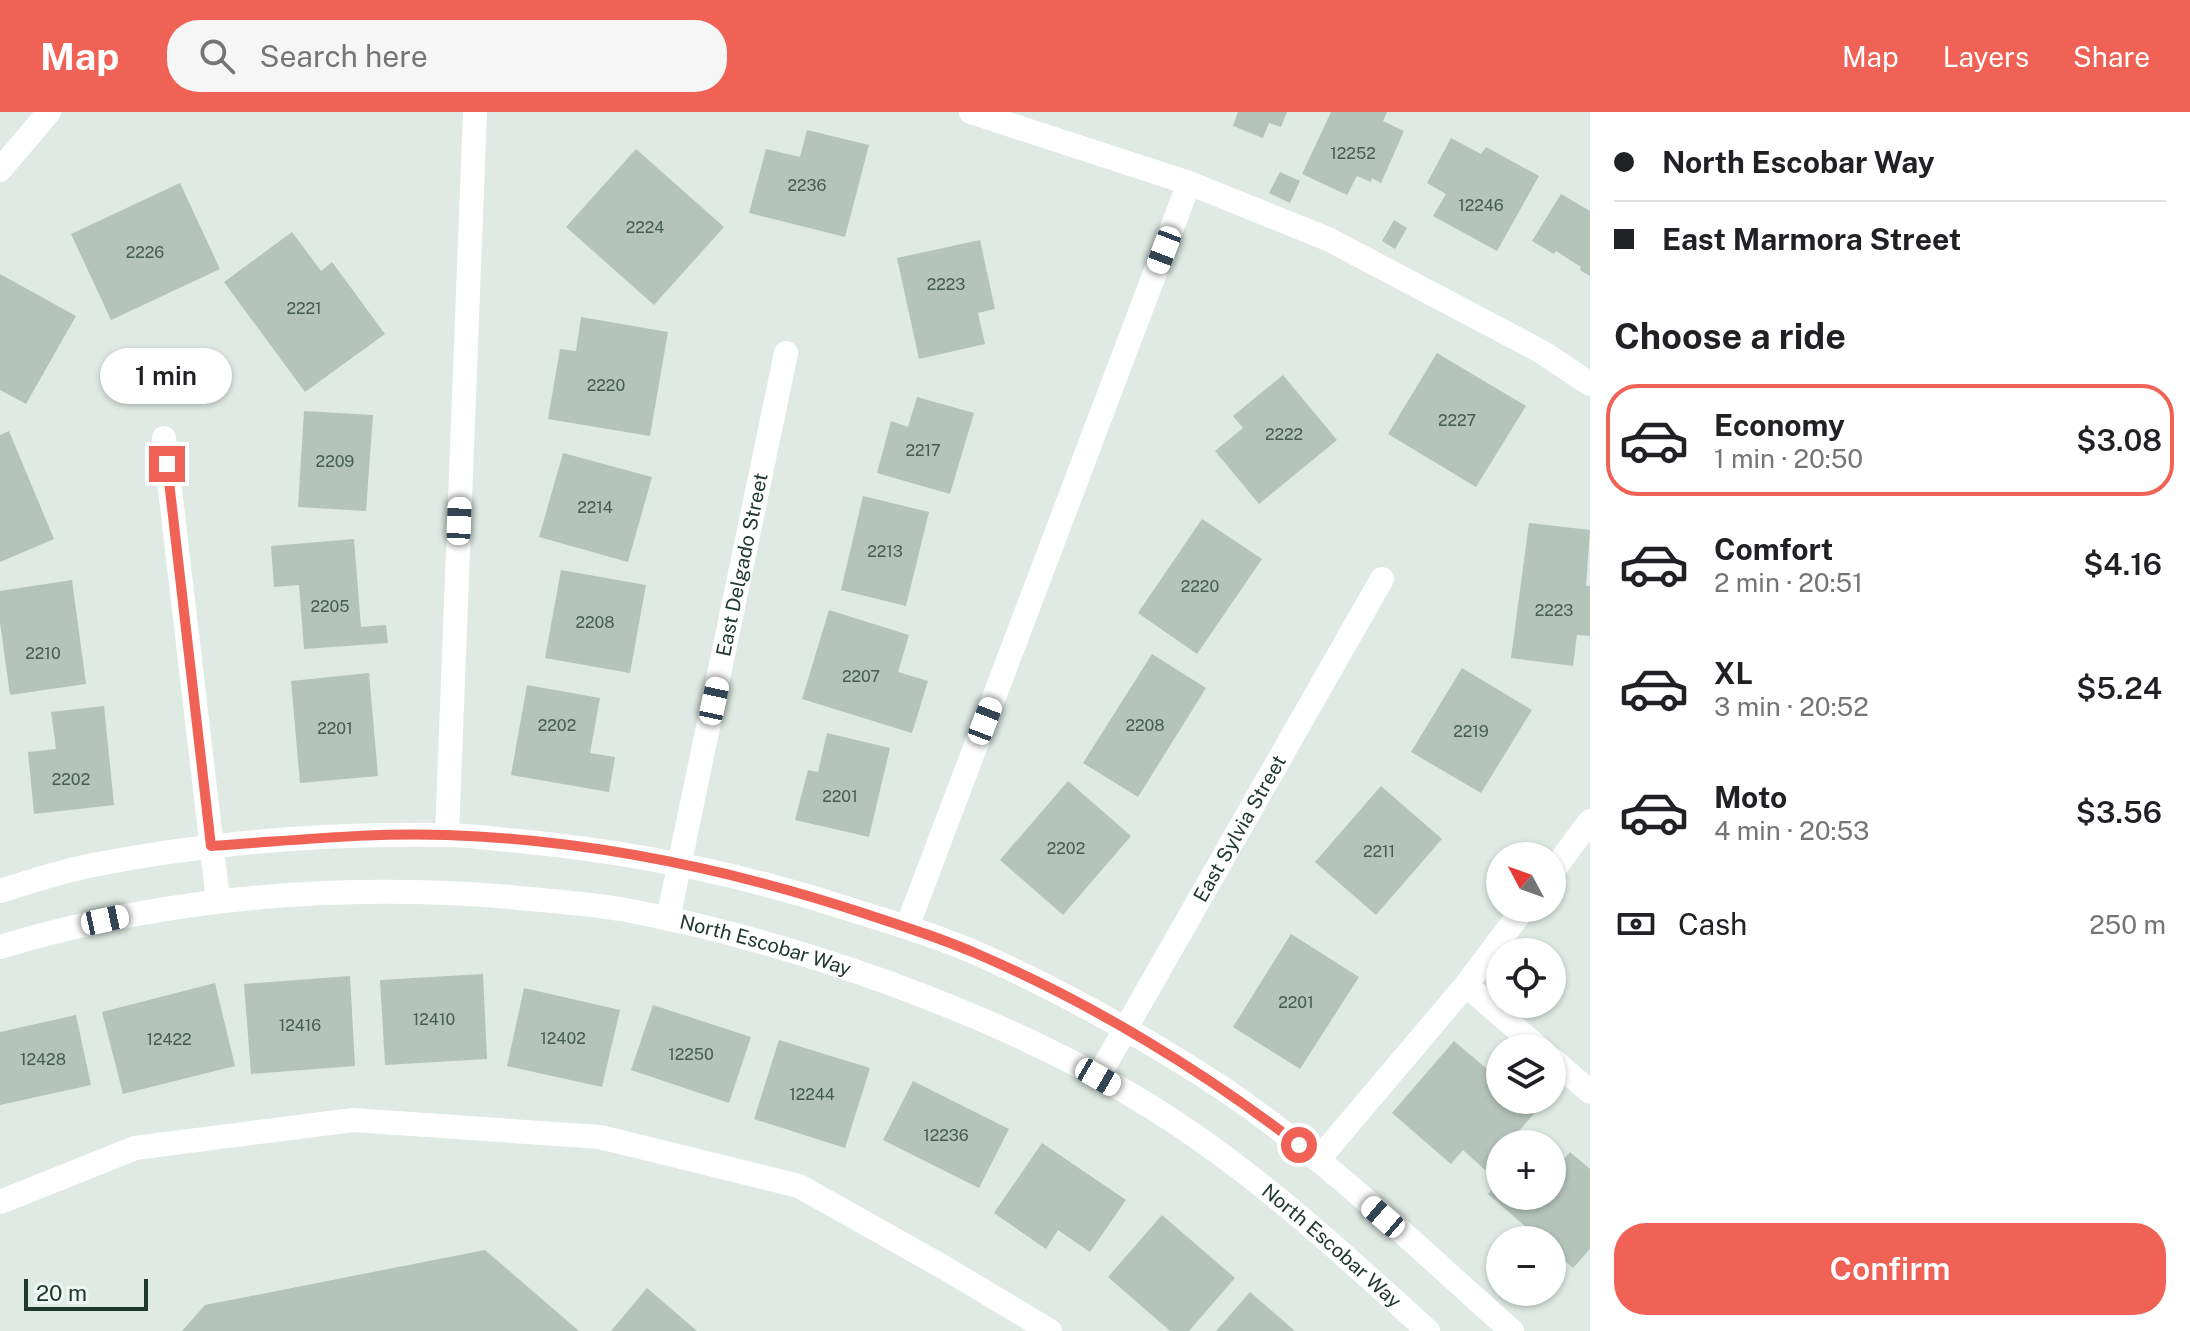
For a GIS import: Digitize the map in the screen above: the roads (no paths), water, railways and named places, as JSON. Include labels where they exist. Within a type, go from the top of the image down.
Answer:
[{"type":"street","points":[[0,170],[49,112]]},
{"type":"street","points":[[447,835],[475,112]]},
{"type":"street","points":[[971,112],[1189,183],[1328,239],[1542,352],[1590,384]]},
{"type":"street","points":[[907,927],[1189,183]]},
{"type":"street","name":"East Delgado Street","points":[[668,919],[786,353]]},
{"type":"street","points":[[164,438],[218,900]]},
{"type":"street","name":"East Sylvia Street","points":[[1098,1077],[1382,579]]},
{"type":"street","points":[[1566,853],[1590,821]]},
{"type":"street","points":[[0,891],[85,867],[211,846],[447,835],[558,845],[680,863],[786,888],[982,955],[1058,992],[1192,1068],[1318,1160],[1512,1331]]},
{"type":"street","name":"North Escobar Way","points":[[0,947],[61,930],[218,900],[400,892],[563,902],[668,919],[814,957],[1003,1027],[1154,1109],[1260,1182],[1301,1215],[1428,1331]]},
{"type":"street","points":[[1318,1160],[1466,985],[1513,922]]},
{"type":"street","points":[[1466,985],[1523,1034]]},
{"type":"street","points":[[1566,1071],[1590,1092]]},
{"type":"street","points":[[0,1202],[135,1148],[353,1120],[600,1137],[799,1186],[1050,1331]]}]
